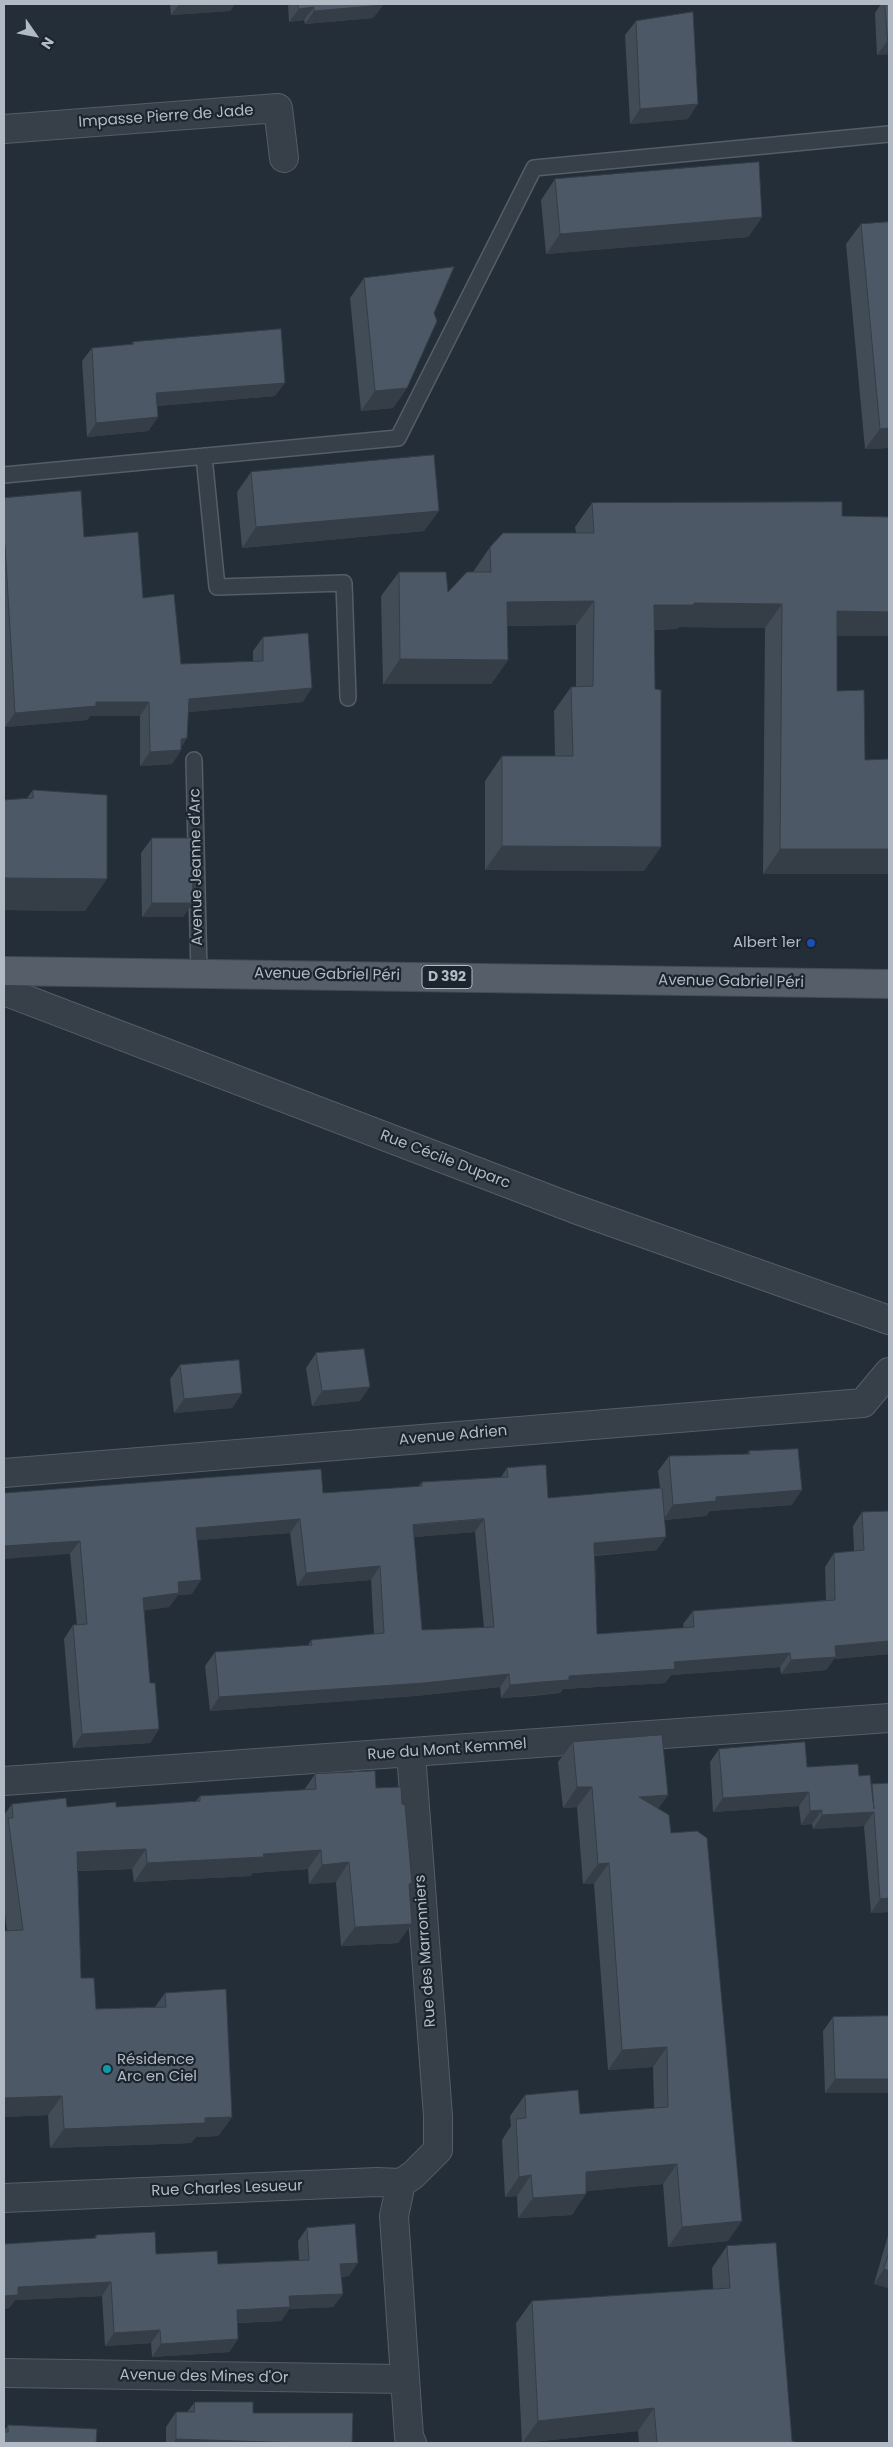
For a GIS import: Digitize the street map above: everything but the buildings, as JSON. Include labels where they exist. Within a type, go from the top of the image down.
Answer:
[{"type":"main road","name":"Avenue Gabriel Péri","points":[[4,971],[889,984]]},
{"type":"street","name":"Impasse Pierre de Jade","points":[[4,129],[278,108],[284,158]]},
{"type":"street","name":"Rue Cécile Duparc","points":[[4,991],[575,1209],[889,1320]]},
{"type":"street","name":"Avenue Adrien","points":[[4,1473],[863,1403],[889,1372]]},
{"type":"street","name":"Rue du Mont Kemmel","points":[[4,1781],[889,1718]]},
{"type":"street","name":"Rue des Marronniers","points":[[401,2183],[413,2175],[438,2150],[438,2116],[411,1753]]},
{"type":"street","name":"Rue Charles Lesueur","points":[[4,2198],[377,2182],[401,2183]]},
{"type":"street","points":[[401,2183],[394,2216],[404,2379],[409,2436],[412,2443]]},
{"type":"street","name":"Avenue des Mines d'Or","points":[[4,2373],[404,2379]]},
{"type":"lane","points":[[4,475],[398,438],[534,168],[889,134]]},
{"type":"lane","points":[[204,456],[218,587],[344,583],[348,698]]},
{"type":"lane","name":"Avenue Jeanne d'Arc","points":[[194,760],[199,974]]},
{"type":"place","name":"Albert 1er","points":[[811,943]]},
{"type":"place","name":"Résidence Arc en Ciel","points":[[107,2069]]}]
